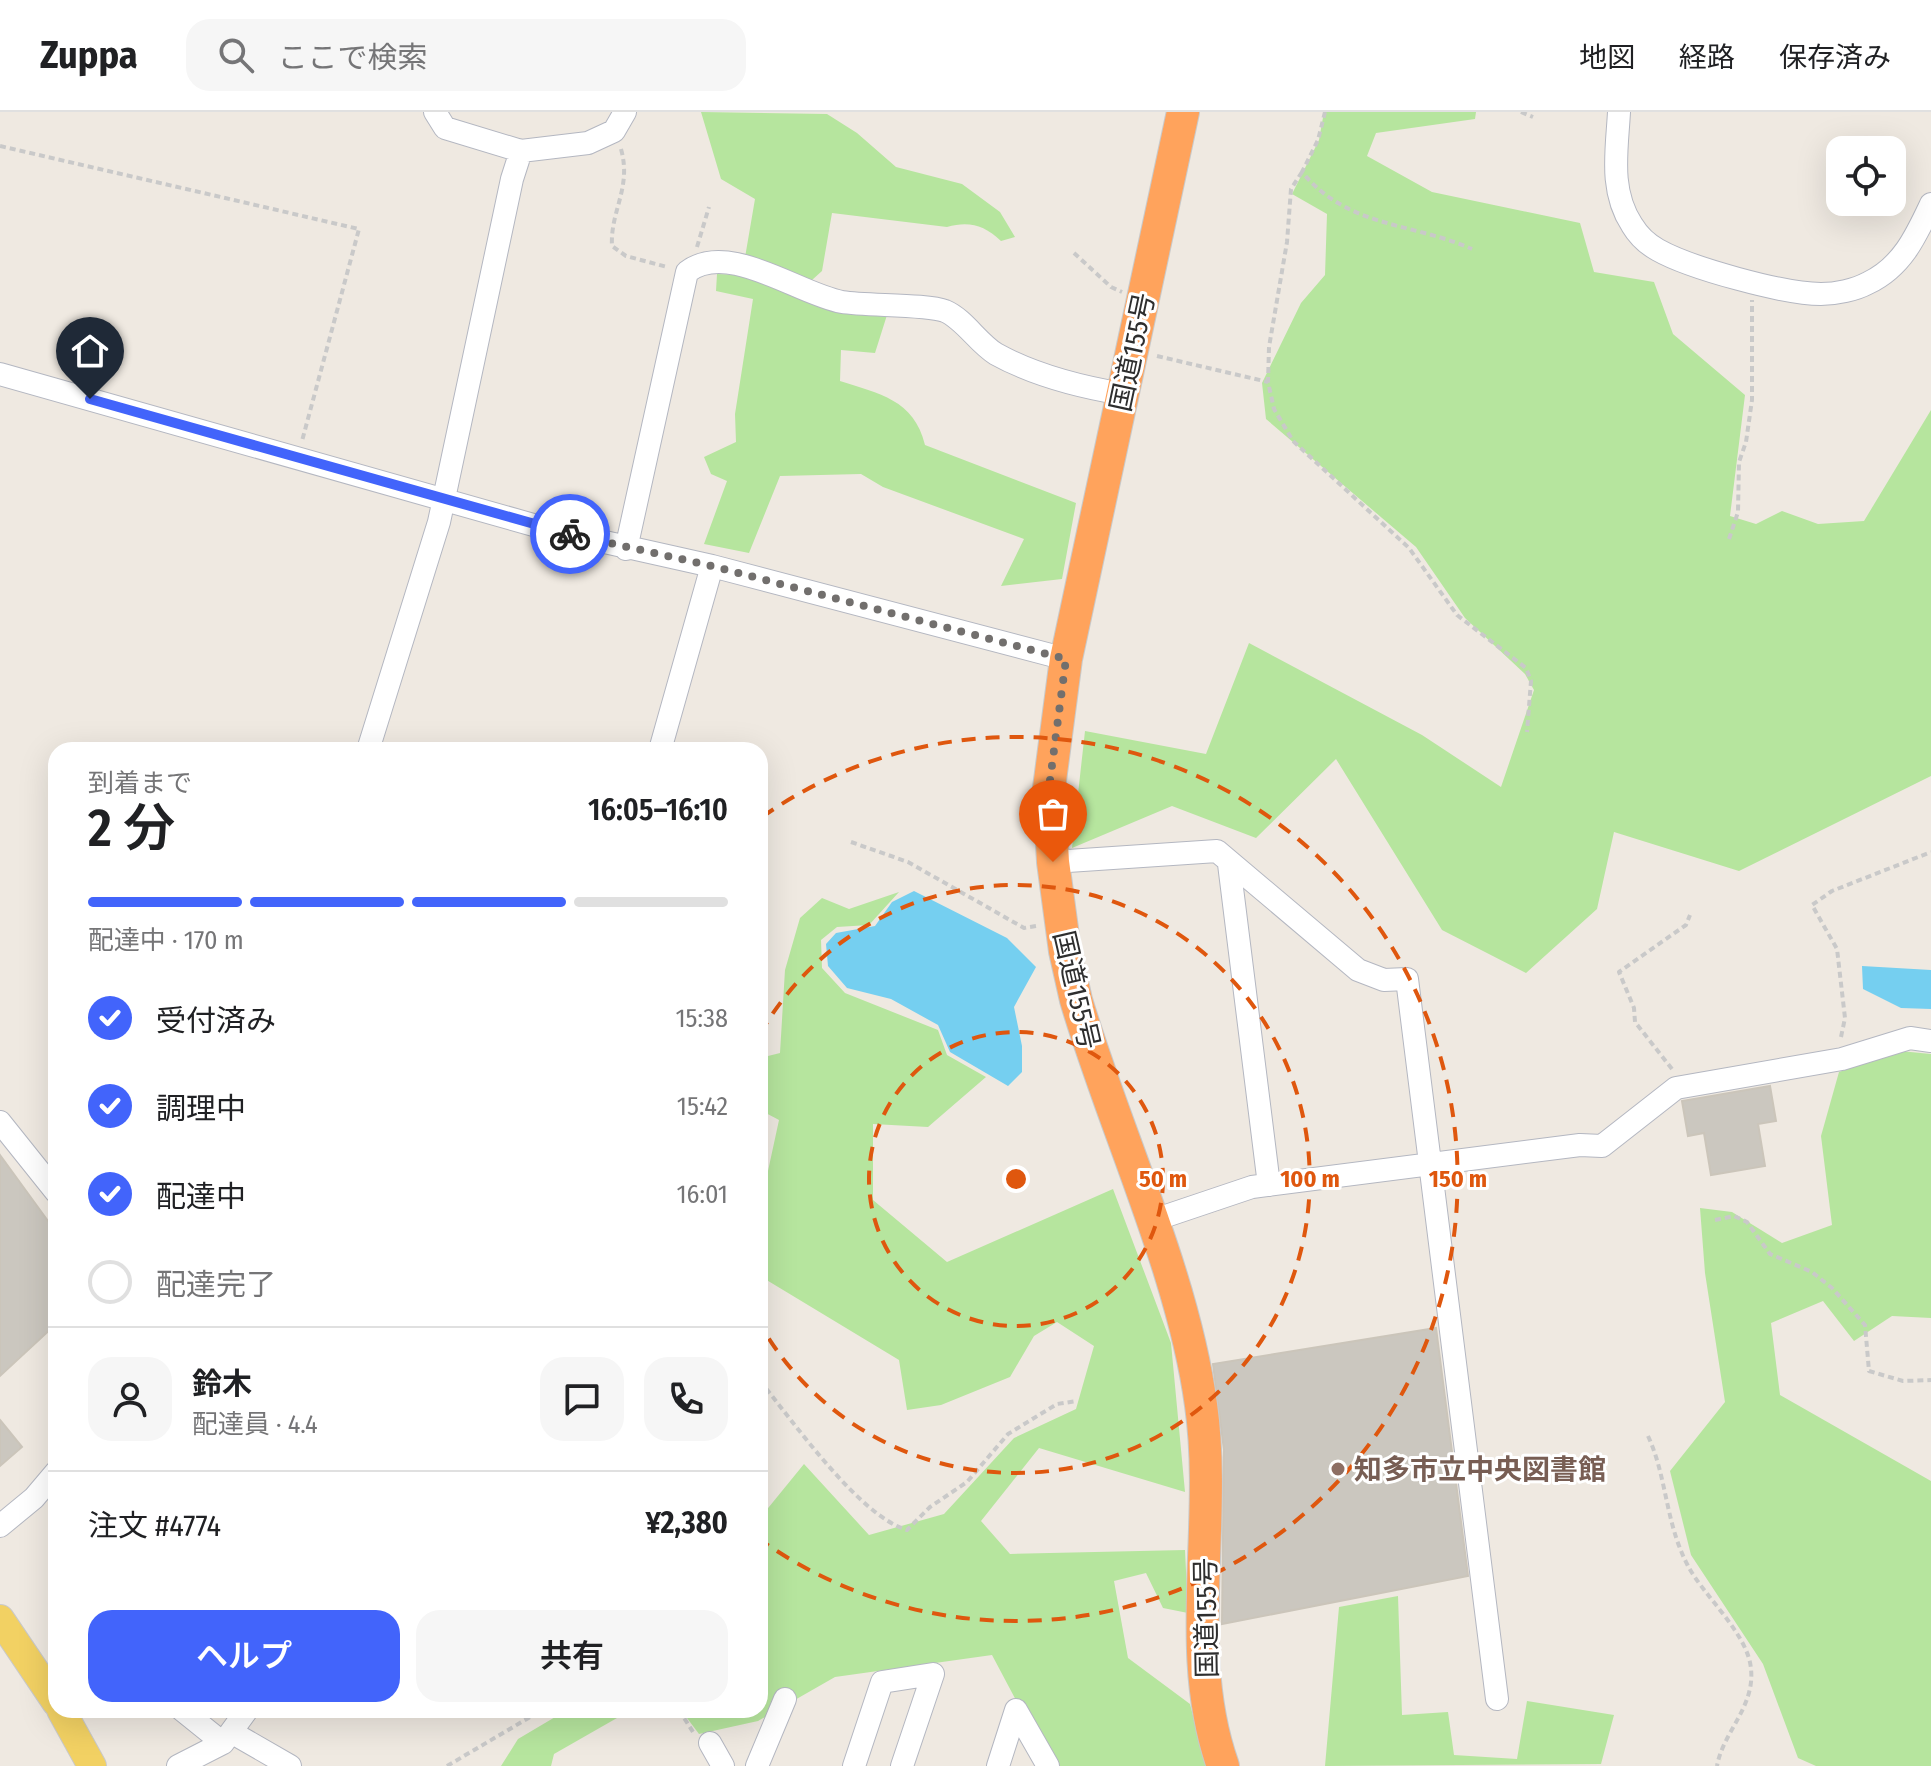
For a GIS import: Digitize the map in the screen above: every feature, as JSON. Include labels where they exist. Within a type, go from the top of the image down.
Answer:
[{"type":"highway","name":"国道155号","points":[[1183,112],[1066,659],[1049,788],[1053,862],[1076,1000],[1190,1344],[1202,1406],[1206,1471],[1206,1687],[1223,1766]]},
{"type":"main road","points":[[0,1619],[48,1690]]},
{"type":"main road","points":[[65,1718],[92,1766]]},
{"type":"street","points":[[435,112],[445,128],[521,151],[588,143],[620,121]]},
{"type":"street","points":[[457,112],[464,135]]},
{"type":"street","points":[[1619,112],[1618,191],[1631,223],[1655,249],[1679,259],[1758,282],[1826,294],[1869,283],[1902,257],[1931,204]]},
{"type":"street","points":[[370,742],[444,499],[512,179],[521,151]]},
{"type":"street","points":[[626,549],[687,272],[698,264],[728,263],[766,273],[839,302],[945,311],[995,353],[1087,388],[1123,394]]},
{"type":"street","points":[[0,374],[626,549],[712,566],[1066,659]]},
{"type":"street","points":[[662,742],[712,566]]},
{"type":"street","points":[[1053,862],[1217,851],[1358,970],[1384,980],[1407,979],[1497,1699]]},
{"type":"street","points":[[1229,864],[1269,1185]]},
{"type":"street","points":[[1151,1221],[1269,1185],[1431,1162],[1580,1145],[1602,1146],[1676,1088],[1842,1059],[1910,1038],[1931,1041]]},
{"type":"street","points":[[0,1122],[48,1182]]},
{"type":"street","points":[[0,1526],[34,1498],[48,1481]]},
{"type":"street","points":[[854,1766],[882,1682],[933,1674],[902,1766]]},
{"type":"street","points":[[757,1766],[785,1699]]},
{"type":"street","points":[[998,1766],[1016,1710],[1048,1766]]},
{"type":"street","points":[[195,1718],[227,1738],[290,1766]]},
{"type":"street","points":[[178,1766],[227,1738],[241,1718]]},
{"type":"street","points":[[710,1743],[723,1766]]},
{"type":"path","points":[[1325,112],[1318,140],[1291,189],[1268,382],[1274,409],[1293,441],[1409,548],[1457,615],[1526,668],[1531,681],[1527,732]]},
{"type":"path","points":[[1521,112],[1533,117]]},
{"type":"path","points":[[620,121],[625,188],[611,230],[612,246],[626,256],[687,272],[709,207]]},
{"type":"path","points":[[0,146],[359,229],[298,459]]},
{"type":"path","points":[[1302,172],[1312,185],[1375,223],[1440,235],[1472,249]]},
{"type":"path","points":[[1074,253],[1111,287],[1144,297]]},
{"type":"path","points":[[1729,539],[1738,512],[1739,462],[1746,442],[1752,400],[1750,332],[1752,299],[1758,282]]},
{"type":"path","points":[[1133,350],[1268,382]]},
{"type":"path","points":[[851,842],[908,862],[1024,928],[1061,923]]},
{"type":"path","points":[[1842,1059],[1838,1045],[1845,1018],[1837,949],[1812,905],[1832,891],[1931,852]]},
{"type":"path","points":[[1676,1088],[1677,1080],[1668,1061],[1635,1022],[1634,1008],[1619,972],[1686,925],[1690,915]]},
{"type":"path","points":[[1715,1220],[1734,1216],[1747,1222],[1770,1254],[1812,1272],[1832,1288],[1865,1325],[1869,1371],[1903,1381],[1931,1380]]},
{"type":"path","points":[[768,1391],[835,1472],[868,1505],[907,1530],[930,1507],[967,1482],[1008,1434],[1057,1404],[1077,1401]]},
{"type":"path","points":[[1648,1436],[1660,1461],[1671,1530],[1688,1567],[1723,1614],[1751,1668],[1746,1705],[1717,1766]]},
{"type":"path","points":[[447,1766],[528,1718]]},
{"type":"green space","points":[[701,112],[827,114],[857,133],[896,167],[962,184],[1000,212],[1015,237],[1001,241],[982,228],[962,224],[947,227],[832,213],[822,271],[812,280],[806,299],[887,315],[875,353],[841,350],[840,381],[881,395],[904,408],[913,417],[925,445],[1076,503],[1062,579],[1001,586],[1024,539],[883,487],[861,474],[780,476],[749,553],[704,544],[727,481],[711,474],[704,457],[736,442],[735,414],[753,299],[716,291],[717,274],[742,275],[755,199],[721,179]]},
{"type":"green space","points":[[1324,112],[1476,112],[1475,119],[1376,133],[1367,156],[1432,192],[1580,223],[1594,272],[1654,282],[1673,334],[1745,395],[1730,516],[1756,524],[1782,511],[1818,524],[1864,521],[1931,410],[1931,776],[1739,871],[1614,832],[1597,909],[1526,973],[1442,930],[1336,759],[1256,838],[1172,806],[1072,848],[1085,731],[1206,754],[1249,643],[1422,735],[1501,787],[1534,690],[1525,674],[1465,618],[1416,547],[1266,419],[1262,383],[1301,303],[1325,275],[1327,214],[1292,194],[1319,140]]},
{"type":"green space","points":[[899,892],[869,925],[837,927],[821,940],[822,968],[845,993],[938,1030],[947,1055],[986,1077],[928,1127],[873,1124],[873,1200],[947,1262],[1113,1189],[1171,1343],[1185,1492],[1039,1448],[981,1521],[1010,1554],[1185,1550],[1188,1613],[1163,1608],[1146,1573],[1114,1581],[1128,1658],[1190,1704],[1206,1766],[1051,1766],[992,1655],[835,1677],[768,1715],[768,1508],[804,1464],[869,1535],[944,1514],[1014,1438],[1076,1409],[1094,1346],[1057,1322],[1034,1336],[1010,1377],[941,1405],[907,1410],[899,1360],[768,1281],[768,1171],[779,1120],[768,1114],[768,1056],[780,1053],[785,970],[800,918],[822,898],[849,909]]},
{"type":"green space","points":[[1900,1051],[1931,1054],[1931,1318],[1892,1316],[1854,1341],[1823,1301],[1771,1323],[1780,1395],[1931,1481],[1931,1766],[1816,1766],[1798,1758],[1763,1664],[1691,1555],[1670,1471],[1725,1402],[1705,1273],[1700,1208],[1732,1212],[1782,1243],[1832,1225],[1821,1136],[1839,1072]]},
{"type":"green space","points":[[1398,1596],[1402,1715],[1448,1712],[1454,1755],[1517,1759],[1527,1701],[1614,1715],[1601,1764],[1325,1766],[1339,1607]]},
{"type":"green space","points":[[553,1718],[617,1718],[554,1754],[551,1766],[501,1766],[518,1739]]},
{"type":"green space","points":[[687,1718],[763,1718],[758,1721],[699,1734]]},
{"type":"water","points":[[914,891],[1007,938],[1036,967],[1014,1007],[1022,1046],[1022,1072],[1008,1086],[950,1052],[938,1025],[891,999],[847,988],[828,966],[826,944],[836,933],[875,926],[892,902]]},
{"type":"water","points":[[1862,966],[1931,970],[1931,1009],[1901,1008],[1863,989]]},
{"type":"building","points":[[1770,1086],[1776,1121],[1758,1124],[1765,1166],[1711,1175],[1704,1133],[1688,1136],[1682,1101]]},
{"type":"building","points":[[0,1155],[48,1221],[48,1331],[0,1376]]},
{"type":"building","name":"知多市立中央図書館","points":[[1436,1328],[1468,1576],[1222,1624],[1224,1450],[1213,1364]]},
{"type":"building","points":[[0,1420],[22,1447],[0,1466]]},
{"type":"way so far","points":[[570,534],[712,566],[1066,659],[1049,788],[1053,862]]},
{"type":"place","name":"知多市立中央図書館","points":[[1338,1469]]},
{"type":"route","points":[[90,399],[570,534]]}]
